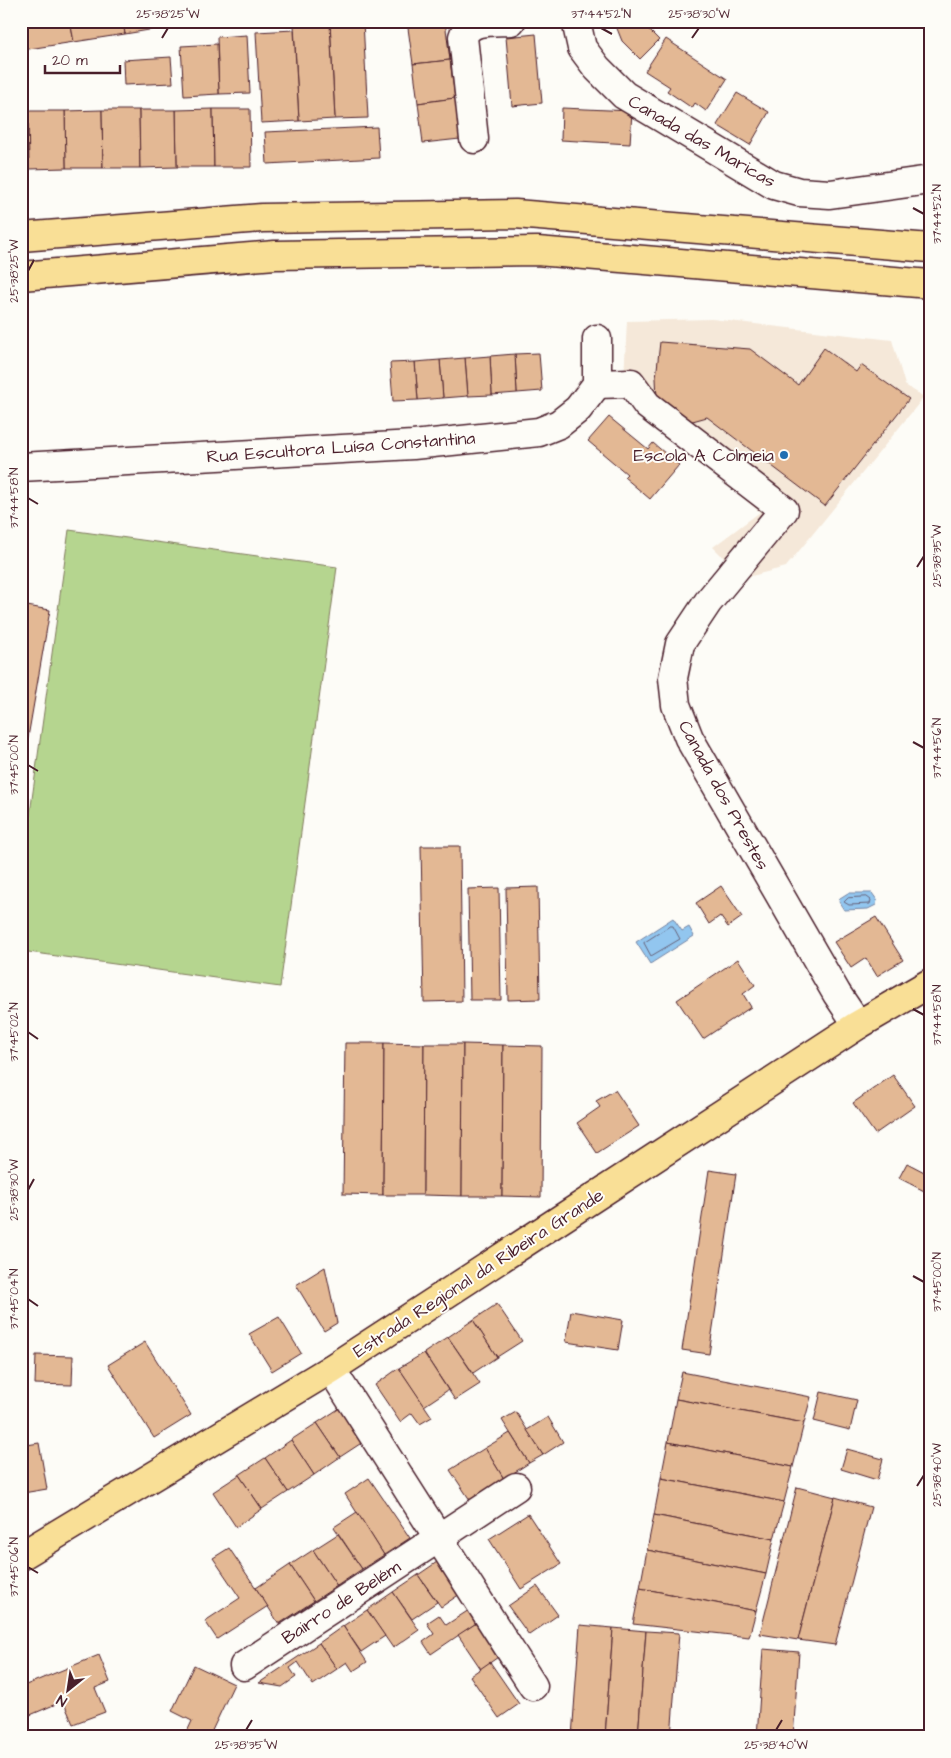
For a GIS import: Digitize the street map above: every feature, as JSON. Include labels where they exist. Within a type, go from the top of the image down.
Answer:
[{"type":"main road","points":[[21,237],[262,218],[516,214],[930,248]]},
{"type":"main road","points":[[21,276],[275,255],[537,251],[930,284]]},
{"type":"main road","name":"Estrada Regional da Ribeira Grande","points":[[21,1556],[331,1369],[858,1025],[930,983]]},
{"type":"street","points":[[474,139],[464,32],[472,25],[511,21]]},
{"type":"street","name":"Canada das Maricas","points":[[576,21],[582,48],[597,68],[624,95],[774,185],[799,192],[830,194],[930,180]]},
{"type":"street","points":[[597,339],[597,384]]},
{"type":"street","name":"Canada dos Prestes","points":[[597,384],[631,383],[647,405],[784,510],[708,602],[680,644],[673,678],[676,705],[689,738],[837,994],[858,1025]]},
{"type":"street","name":"Rua Escultora Luísa Constantina","points":[[21,467],[413,445],[539,432],[559,424],[578,409],[597,384]]},
{"type":"street","points":[[331,1369],[532,1686]]},
{"type":"street","name":"Bairro de Belém","points":[[244,1666],[516,1486]]},
{"type":"shaded area","name":"Escola A Colmeia","points":[[712,319],[892,340],[905,385],[924,397],[786,567],[744,578],[713,547],[760,512],[623,398],[627,321]]},
{"type":"green space","points":[[69,530],[337,567],[280,987],[21,951],[21,879]]},
{"type":"water","points":[[848,893],[872,893],[877,900],[876,905],[868,909],[844,910],[839,902],[840,898]]},
{"type":"water","points":[[673,918],[682,931],[689,927],[694,936],[650,964],[636,942]]},
{"type":"building","points":[[21,21],[70,21],[74,42],[22,50]]},
{"type":"building","points":[[70,21],[123,21],[125,34],[74,42]]},
{"type":"building","points":[[123,21],[160,21],[161,28],[125,34]]},
{"type":"building","points":[[160,21],[197,21],[198,22],[161,28]]},
{"type":"building","points":[[330,21],[363,21],[368,118],[335,119]]},
{"type":"building","points":[[407,21],[445,21],[450,60],[413,64]]},
{"type":"building","points":[[614,21],[645,21],[649,30],[659,40],[640,59],[622,41]]},
{"type":"building","points":[[330,24],[335,119],[299,121],[294,25]]},
{"type":"building","points":[[294,30],[299,121],[261,123],[256,32]]},
{"type":"building","points":[[536,34],[542,103],[512,106],[506,37]]},
{"type":"building","points":[[247,35],[250,93],[219,94],[217,37]]},
{"type":"building","points":[[666,39],[727,79],[706,111],[695,103],[692,108],[667,91],[670,87],[645,71]]},
{"type":"building","points":[[217,44],[219,94],[184,96],[181,46]]},
{"type":"building","points":[[171,57],[173,83],[124,85],[123,60]]},
{"type":"building","points":[[450,60],[455,98],[418,103],[413,64]]},
{"type":"building","points":[[21,83],[28,83],[29,169],[21,169]]},
{"type":"building","points":[[737,93],[769,112],[750,145],[717,125]]},
{"type":"building","points":[[455,98],[460,139],[423,143],[418,103]]},
{"type":"building","points":[[562,108],[632,111],[630,144],[561,140]]},
{"type":"building","points":[[213,109],[214,167],[177,167],[176,110]]},
{"type":"building","points":[[213,109],[250,109],[251,167],[214,167]]},
{"type":"building","points":[[102,110],[103,168],[66,168],[65,111]]},
{"type":"building","points":[[102,110],[139,110],[140,168],[103,168]]},
{"type":"building","points":[[139,110],[176,110],[177,167],[140,168]]},
{"type":"building","points":[[28,111],[65,111],[66,168],[29,169]]},
{"type":"building","points":[[377,127],[379,158],[267,164],[265,132]]},
{"type":"building","points":[[660,342],[750,349],[798,385],[824,348],[856,372],[861,365],[909,399],[825,506],[707,417],[689,422],[657,399],[656,378]]},
{"type":"building","points":[[539,353],[542,391],[517,393],[515,354]]},
{"type":"building","points":[[515,354],[517,393],[492,395],[490,356]]},
{"type":"building","points":[[490,356],[492,395],[468,396],[465,358]]},
{"type":"building","points":[[465,358],[468,396],[443,398],[440,360]]},
{"type":"building","points":[[440,360],[443,398],[418,400],[415,362]]},
{"type":"building","points":[[415,362],[418,400],[393,401],[390,363]]},
{"type":"building","points":[[609,417],[648,449],[653,443],[679,465],[650,499],[624,477],[627,474],[588,441]]},
{"type":"building","points":[[21,605],[50,610],[22,772],[21,772]]},
{"type":"building","points":[[421,846],[460,846],[462,1001],[424,1002]]},
{"type":"building","points":[[721,886],[742,917],[728,927],[720,916],[709,924],[696,903]]},
{"type":"building","points":[[538,887],[540,999],[508,1000],[506,888]]},
{"type":"building","points":[[499,888],[501,1000],[470,1000],[468,889]]},
{"type":"building","points":[[876,917],[903,960],[877,976],[866,958],[851,968],[834,942]]},
{"type":"building","points":[[738,959],[755,985],[743,994],[751,1007],[703,1039],[677,1000]]},
{"type":"building","points":[[345,1043],[384,1043],[383,1195],[343,1194]]},
{"type":"building","points":[[384,1043],[424,1044],[423,1195],[383,1195]]},
{"type":"building","points":[[424,1044],[463,1044],[462,1196],[423,1195]]},
{"type":"building","points":[[463,1044],[503,1045],[502,1196],[462,1196]]},
{"type":"building","points":[[503,1045],[542,1046],[541,1197],[502,1196]]},
{"type":"building","points":[[893,1075],[915,1106],[875,1134],[853,1103]]},
{"type":"building","points":[[615,1090],[639,1126],[597,1153],[577,1123],[600,1107],[596,1101]]},
{"type":"building","points":[[907,1163],[930,1175],[930,1194],[899,1178]]},
{"type":"building","points":[[709,1170],[736,1174],[709,1354],[682,1350]]},
{"type":"building","points":[[325,1267],[337,1323],[324,1331],[296,1285]]},
{"type":"building","points":[[497,1304],[522,1341],[497,1357],[473,1320]]},
{"type":"building","points":[[571,1311],[623,1320],[618,1350],[566,1342]]},
{"type":"building","points":[[279,1317],[301,1353],[272,1371],[249,1334]]},
{"type":"building","points":[[473,1320],[497,1357],[473,1373],[448,1337]]},
{"type":"building","points":[[448,1337],[480,1384],[455,1400],[424,1353]]},
{"type":"building","points":[[145,1342],[191,1415],[154,1438],[108,1365]]},
{"type":"building","points":[[424,1353],[448,1390],[424,1406],[399,1368]]},
{"type":"building","points":[[36,1355],[73,1356],[72,1385],[35,1384]]},
{"type":"building","points":[[399,1368],[432,1417],[420,1424],[412,1413],[400,1422],[375,1385]]},
{"type":"building","points":[[682,1372],[811,1397],[804,1423],[676,1399]]},
{"type":"building","points":[[821,1392],[857,1400],[850,1430],[814,1421]]},
{"type":"building","points":[[676,1399],[804,1423],[793,1467],[668,1442]]},
{"type":"building","points":[[343,1406],[366,1440],[340,1457],[317,1423]]},
{"type":"building","points":[[516,1412],[543,1455],[529,1463],[502,1420]]},
{"type":"building","points":[[548,1417],[563,1442],[543,1455],[527,1430]]},
{"type":"building","points":[[317,1423],[340,1457],[314,1475],[291,1440]]},
{"type":"building","points":[[510,1433],[529,1463],[504,1479],[485,1448]]},
{"type":"building","points":[[291,1440],[314,1475],[288,1492],[265,1458]]},
{"type":"building","points":[[668,1442],[793,1467],[784,1502],[661,1478]]},
{"type":"building","points":[[39,1443],[47,1489],[23,1493],[21,1499],[21,1446]]},
{"type":"building","points":[[485,1448],[504,1479],[470,1500],[450,1470]]},
{"type":"building","points":[[847,1449],[883,1459],[877,1480],[841,1469]]},
{"type":"building","points":[[265,1458],[288,1492],[262,1509],[239,1475]]},
{"type":"building","points":[[239,1475],[262,1509],[236,1527],[213,1492]]},
{"type":"building","points":[[369,1478],[410,1538],[384,1555],[345,1494]]},
{"type":"building","points":[[661,1478],[784,1502],[774,1539],[654,1515]]},
{"type":"building","points":[[797,1487],[835,1497],[798,1640],[760,1634]]},
{"type":"building","points":[[835,1497],[871,1507],[835,1645],[798,1640]]},
{"type":"building","points":[[357,1512],[384,1555],[362,1569],[334,1527]]},
{"type":"building","points":[[528,1514],[561,1564],[521,1589],[489,1539]]},
{"type":"building","points":[[654,1515],[774,1539],[766,1574],[647,1550]]},
{"type":"building","points":[[338,1534],[362,1569],[337,1586],[313,1550]]},
{"type":"building","points":[[229,1548],[268,1606],[217,1639],[205,1621],[240,1598],[213,1558]]},
{"type":"building","points":[[313,1550],[337,1586],[314,1601],[290,1565]]},
{"type":"building","points":[[647,1550],[766,1574],[756,1611],[640,1588]]},
{"type":"building","points":[[437,1562],[460,1594],[441,1607],[418,1575]]},
{"type":"building","points":[[290,1565],[314,1601],[279,1624],[256,1588]]},
{"type":"building","points":[[418,1575],[437,1602],[412,1619],[393,1592]]},
{"type":"building","points":[[537,1586],[558,1615],[529,1635],[508,1606]]},
{"type":"building","points":[[640,1588],[756,1611],[749,1637],[633,1624]]},
{"type":"building","points":[[393,1592],[419,1630],[393,1648],[367,1610]]},
{"type":"building","points":[[367,1610],[385,1636],[361,1652],[343,1626]]},
{"type":"building","points":[[469,1610],[478,1622],[431,1654],[423,1642],[434,1634],[427,1623],[439,1615],[446,1625]]},
{"type":"building","points":[[478,1622],[501,1655],[481,1669],[458,1635]]},
{"type":"building","points":[[580,1625],[613,1628],[605,1737],[572,1737]]},
{"type":"building","points":[[343,1626],[367,1662],[353,1671],[347,1662],[337,1669],[319,1643]]},
{"type":"building","points":[[613,1628],[646,1631],[638,1737],[605,1737]]},
{"type":"building","points":[[646,1631],[679,1633],[671,1737],[638,1737]]},
{"type":"building","points":[[319,1643],[337,1669],[313,1685],[298,1662],[290,1668],[296,1677],[282,1687],[259,1683]]},
{"type":"building","points":[[763,1649],[799,1652],[793,1737],[757,1737]]},
{"type":"building","points":[[99,1655],[110,1682],[95,1688],[105,1712],[73,1724],[63,1701],[21,1719],[21,1687]]},
{"type":"building","points":[[490,1662],[519,1704],[499,1718],[470,1676]]},
{"type":"building","points":[[194,1665],[234,1684],[209,1737],[191,1737],[186,1734],[192,1721],[172,1711]]},
{"type":"place","name":"Escola A Colmeia","points":[[784,455]]}]
